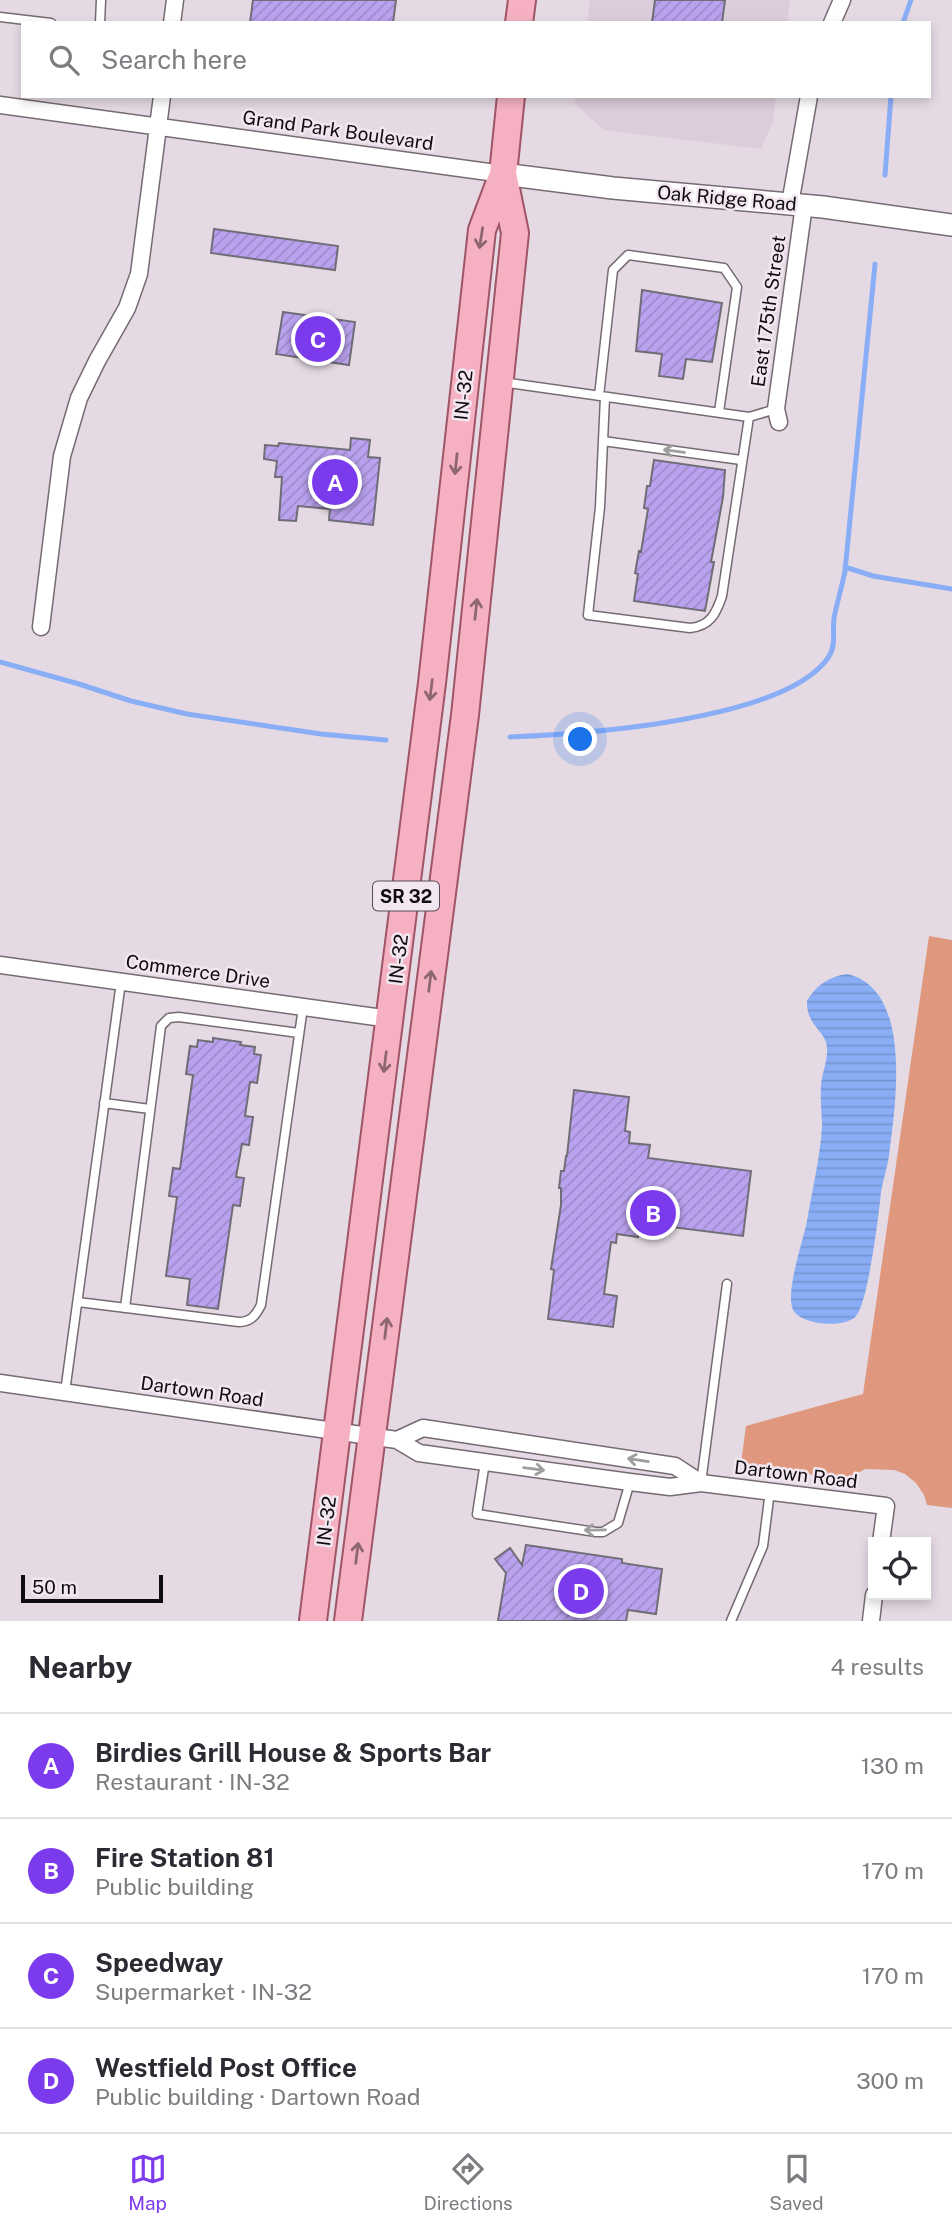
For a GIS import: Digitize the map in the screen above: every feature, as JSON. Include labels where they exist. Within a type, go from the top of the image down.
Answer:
[{"type":"main road","points":[[519,21],[522,0]]},
{"type":"main road","name":"IN-32","points":[[313,1621],[432,683],[482,229],[503,174],[511,98]]},
{"type":"main road","name":"IN-32","points":[[348,1621],[385,1438],[465,715],[515,233],[503,174]]},
{"type":"street","points":[[172,21],[175,0]]},
{"type":"street","points":[[833,21],[842,0]]},
{"type":"street","points":[[41,627],[62,456],[79,398],[127,308],[139,274],[162,98]]},
{"type":"street","name":"East 175th Street","points":[[777,415],[809,98]]},
{"type":"street","name":"Grand Park Boulevard","points":[[0,105],[503,174]]},
{"type":"street","name":"Oak Ridge Road","points":[[503,174],[613,188],[797,204],[952,225]]},
{"type":"street","name":"Commerce Drive","points":[[0,965],[390,1019]]},
{"type":"street","name":"Dartown Road","points":[[0,1383],[385,1438],[419,1453],[670,1487],[701,1483],[886,1506],[882,1537]]},
{"type":"street","name":"Dartown Road","points":[[385,1438],[423,1428],[488,1437],[675,1466],[701,1483]]},
{"type":"street","points":[[871,1621],[873,1600]]},
{"type":"lane","points":[[100,21],[101,0]]},
{"type":"lane","points":[[0,17],[34,21]]},
{"type":"lane","points":[[719,412],[737,287],[724,268],[628,255],[613,270],[602,396],[600,507],[588,615],[690,628],[701,627],[712,619],[722,596],[748,417]]},
{"type":"lane","points":[[499,382],[748,417],[777,415]]},
{"type":"lane","points":[[603,441],[741,460]]},
{"type":"lane","points":[[65,1392],[121,982]]},
{"type":"lane","points":[[78,1302],[239,1322],[248,1320],[257,1313],[261,1305],[303,1007]]},
{"type":"lane","points":[[125,1308],[161,1026],[170,1018],[179,1017],[299,1032]]},
{"type":"lane","points":[[104,1103],[150,1109]]},
{"type":"lane","points":[[701,1483],[727,1284]]},
{"type":"lane","points":[[485,1462],[477,1514],[603,1532],[618,1523],[630,1482]]},
{"type":"lane","points":[[731,1621],[763,1546],[770,1492]]},
{"type":"shaded area","points":[[590,0],[790,0],[787,21],[587,21]]},
{"type":"shaded area","points":[[576,98],[776,98],[773,121],[761,149],[604,130],[575,104]]},
{"type":"shaded area","points":[[929,936],[952,940],[952,1508],[927,1505],[916,1483],[905,1474],[894,1470],[865,1469],[846,1480],[741,1463],[746,1426],[863,1394]]},
{"type":"water","points":[[848,974],[869,985],[883,1003],[892,1026],[896,1053],[894,1109],[889,1156],[865,1294],[856,1316],[843,1323],[823,1324],[798,1315],[791,1302],[793,1279],[820,1151],[821,1085],[827,1053],[826,1042],[810,1016],[807,1001],[824,982]]},
{"type":"building","points":[[253,0],[396,0],[393,21],[250,21]]},
{"type":"building","points":[[655,0],[725,0],[722,21],[652,21]]},
{"type":"building","points":[[214,229],[338,246],[335,270],[211,253]]},
{"type":"building","points":[[642,290],[722,303],[712,362],[686,359],[683,379],[659,376],[662,354],[636,351]]},
{"type":"building","points":[[283,312],[355,322],[349,365],[276,354]]},
{"type":"building","points":[[351,438],[370,440],[368,457],[380,458],[373,525],[329,520],[330,509],[298,506],[296,521],[279,520],[282,477],[275,477],[277,461],[264,459],[265,445],[278,446],[279,443],[350,450]]},
{"type":"building","points":[[654,460],[725,470],[705,611],[634,601],[638,574],[635,573],[648,509],[644,508],[647,486],[650,486]]},
{"type":"building","points":[[213,1038],[241,1042],[240,1045],[255,1047],[254,1054],[261,1055],[257,1083],[250,1082],[245,1116],[253,1117],[249,1145],[242,1144],[236,1177],[244,1178],[240,1206],[233,1205],[218,1309],[187,1305],[190,1279],[166,1276],[177,1197],[169,1196],[173,1168],[180,1169],[193,1075],[186,1074],[190,1046],[197,1047],[198,1040],[213,1042]]},
{"type":"building","points":[[574,1090],[629,1097],[625,1131],[630,1132],[629,1143],[650,1145],[648,1158],[751,1171],[743,1236],[640,1223],[638,1237],[617,1234],[616,1243],[611,1242],[604,1294],[617,1296],[613,1327],[548,1319],[554,1270],[551,1269],[561,1205],[559,1188],[561,1171],[564,1171],[567,1156]]},
{"type":"building","points":[[526,1545],[622,1559],[622,1563],[662,1569],[656,1614],[628,1610],[626,1621],[498,1621],[506,1573],[495,1559],[510,1548],[522,1565]]},
{"type":"waterway","points":[[904,21],[911,0]]},
{"type":"waterway","points":[[885,175],[891,98]]},
{"type":"waterway","points":[[510,737],[631,727],[727,710],[770,696],[804,679],[828,658],[834,639],[834,618],[845,571],[875,264]]},
{"type":"waterway","points":[[845,567],[873,576],[952,589]]},
{"type":"waterway","points":[[0,662],[131,701],[187,714],[321,734],[386,740]]},
{"type":"place","name":"Speedway","points":[[318,339]]},
{"type":"place","name":"Birdies Grill House & Sports Bar","points":[[335,482]]},
{"type":"place","name":"Fire Station 81","points":[[653,1213]]},
{"type":"place","name":"Westfield Post Office","points":[[581,1591]]}]
